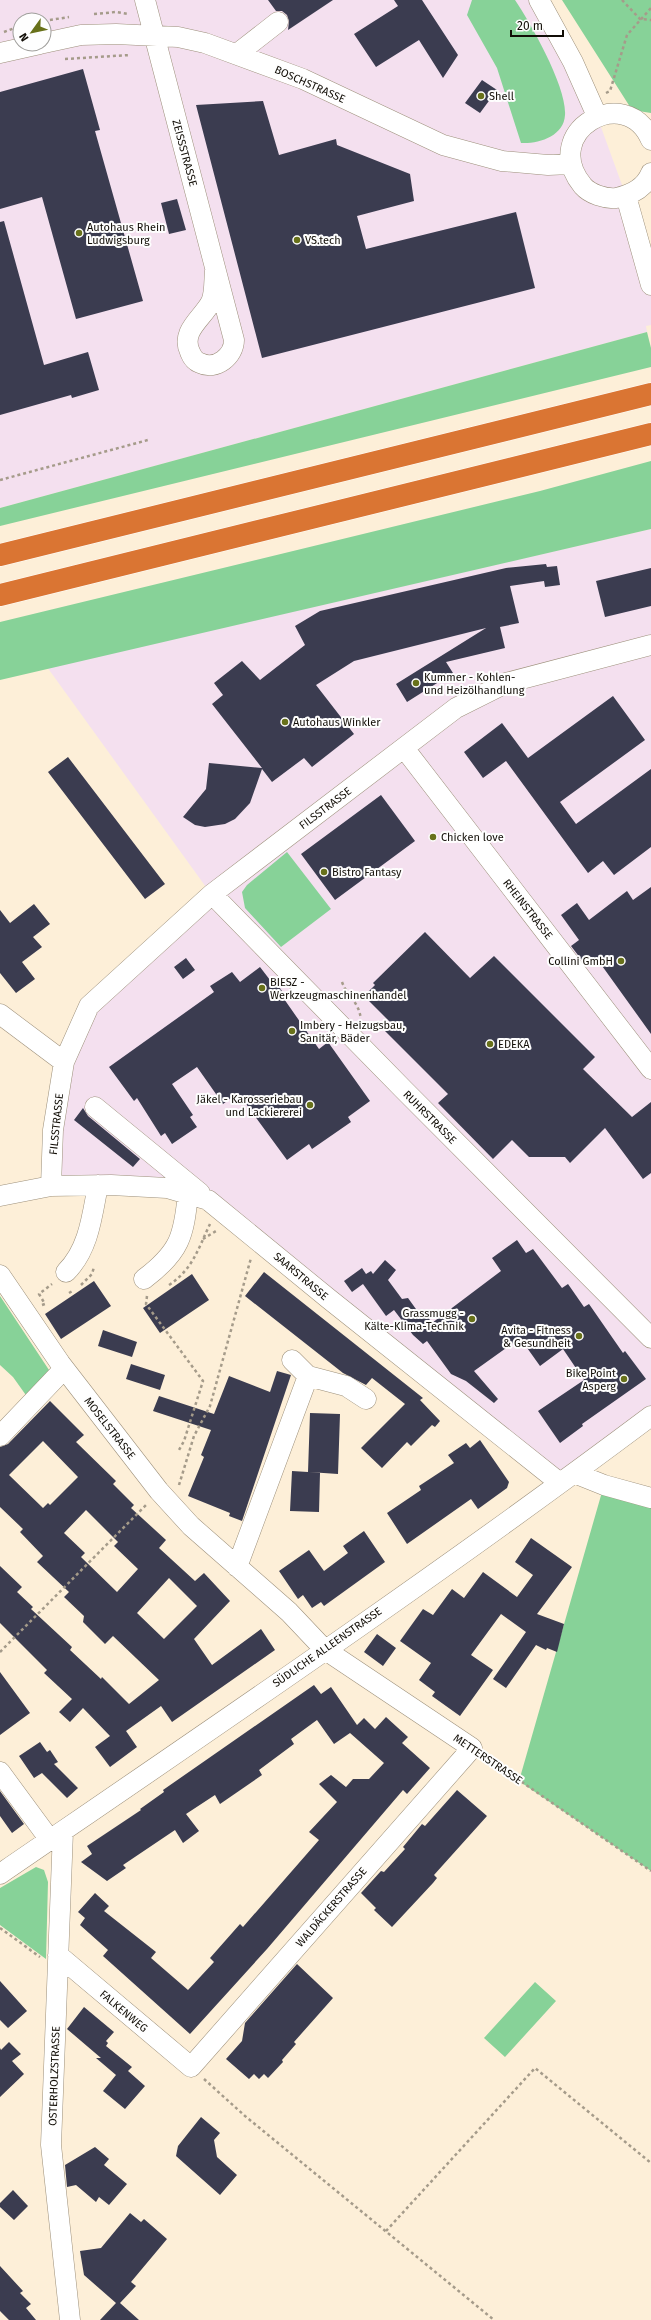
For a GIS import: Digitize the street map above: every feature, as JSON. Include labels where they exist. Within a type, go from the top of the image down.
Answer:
[{"type":"highway","points":[[0,555],[651,394]]},
{"type":"highway","points":[[0,595],[651,434]]},
{"type":"street","name":"ZEISSSTRASSE","points":[[144,0],[155,36],[216,271]]},
{"type":"street","points":[[539,0],[573,62],[593,108]]},
{"type":"street","points":[[237,54],[278,22]]},
{"type":"street","name":"BOSCHSTRASSE","points":[[52,41],[81,35],[185,38],[237,54],[303,79],[444,145],[502,161],[548,165],[570,164]]},
{"type":"street","points":[[0,53],[12,50]]},
{"type":"street","points":[[593,108],[632,118],[641,125],[651,140]]},
{"type":"street","points":[[593,108],[573,140],[570,164],[576,177],[585,188],[598,196],[612,198],[626,196],[643,185],[651,173]]},
{"type":"street","points":[[626,196],[651,285]]},
{"type":"street","name":"FILSSTRASSE","points":[[52,1186],[54,1130],[64,1062],[89,1006],[212,894],[456,708],[506,683],[651,644]]},
{"type":"street","name":"RHEINSTRASSE","points":[[404,748],[651,1069]]},
{"type":"street","name":"RUHRSTRASSE","points":[[212,894],[398,1094],[651,1338]]},
{"type":"street","points":[[0,1014],[64,1062]]},
{"type":"street","points":[[95,1107],[208,1200]]},
{"type":"street","points":[[66,1272],[75,1263],[85,1245],[98,1185]]},
{"type":"street","name":"SAARSTRASSE","points":[[0,1196],[52,1186],[98,1185],[167,1188],[208,1200],[567,1478],[604,1485],[651,1498]]},
{"type":"street","points":[[144,1279],[171,1256],[185,1223],[188,1193]]},
{"type":"street","name":"MOSELSTRASSE","points":[[0,1275],[64,1369],[159,1491],[191,1526],[289,1612],[324,1649]]},
{"type":"street","points":[[292,1360],[308,1376],[321,1378],[346,1386],[366,1399]]},
{"type":"street","points":[[0,1436],[64,1369]]},
{"type":"street","points":[[237,1567],[308,1376]]},
{"type":"street","name":"SÜDLICHE ALLEENSTRASSE","points":[[0,1874],[324,1649],[567,1478],[651,1416]]},
{"type":"street","name":"METTERSTRASSE","points":[[324,1649],[472,1748]]},
{"type":"street","name":"WALDÄCKERSTRASSE","points":[[190,2067],[472,1748]]},
{"type":"street","points":[[0,1772],[56,1835]]},
{"type":"street","name":"OSTERHOLZSTRASSE","points":[[56,1835],[58,1963],[51,2145],[70,2320]]},
{"type":"street","name":"FALKENWEG","points":[[58,1963],[190,2067]]},
{"type":"path","points":[[622,0],[640,19],[651,20]]},
{"type":"path","points":[[593,108],[610,92],[627,35],[651,8]]},
{"type":"path","points":[[0,33],[12,29]]},
{"type":"path","points":[[64,59],[134,54],[161,60]]},
{"type":"path","points":[[0,480],[148,440]]},
{"type":"path","points":[[342,982],[346,991],[358,1004],[361,1018]]},
{"type":"path","points":[[172,1506],[194,1436],[210,1406],[253,1251]]},
{"type":"path","points":[[45,1304],[39,1294],[49,1287]]},
{"type":"path","points":[[146,1304],[203,1382],[184,1441],[179,1450]]},
{"type":"path","points":[[0,1652],[159,1491]]},
{"type":"path","name":"METTERSTRASSE","points":[[472,1748],[651,1871]]},
{"type":"path","points":[[0,1928],[58,1963]]},
{"type":"path","points":[[190,2067],[245,2116],[494,2320]]},
{"type":"path","points":[[386,2231],[534,2068],[651,2164]]},
{"type":"shaded area","points":[[0,0],[539,0],[597,116],[626,196],[651,285],[651,325],[646,326],[647,332],[0,508]]},
{"type":"shaded area","points":[[651,529],[651,1416],[560,1483],[208,1200],[51,1186],[53,1130],[89,1006],[211,894],[47,667]]},
{"type":"green space","points":[[472,0],[515,0],[530,24],[547,56],[564,103],[564,122],[555,133],[549,137],[535,142],[521,143],[497,68],[467,15]]},
{"type":"green space","points":[[562,0],[651,0],[651,113],[632,110]]},
{"type":"green space","points":[[647,332],[651,348],[651,367],[0,526],[0,508]]},
{"type":"green space","points":[[651,461],[651,529],[0,680],[0,622],[540,491]]},
{"type":"green space","points":[[287,852],[331,909],[281,947],[245,908],[242,892],[247,885]]},
{"type":"green space","points":[[0,1296],[51,1373],[28,1398],[13,1377],[0,1365]]},
{"type":"green space","points":[[604,1485],[651,1498],[651,1871],[519,1781]]},
{"type":"green space","points":[[36,1867],[44,1870],[48,1882],[46,1959],[0,1925],[0,1888]]},
{"type":"green space","points":[[535,1982],[556,2001],[505,2057],[484,2038]]},
{"type":"building","points":[[268,0],[333,0],[288,30],[289,21],[287,15],[282,11],[276,11]]},
{"type":"building","points":[[394,0],[422,0],[458,55],[443,78],[419,40],[376,67],[354,34],[398,6]]},
{"type":"building","points":[[83,69],[100,130],[95,131],[143,301],[76,319],[42,197],[0,209],[0,92]]},
{"type":"building","name":"Shell","points":[[482,80],[497,90],[480,113],[465,103]]},
{"type":"building","name":"VS.tech","points":[[263,101],[279,155],[336,139],[337,145],[410,174],[414,201],[357,216],[366,249],[516,212],[535,288],[262,358],[196,105]]},
{"type":"building","points":[[177,199],[186,230],[169,234],[161,203]]},
{"type":"building","points":[[4,221],[44,365],[88,352],[99,390],[72,398],[71,395],[0,415],[0,222]]},
{"type":"building","points":[[546,564],[547,567],[557,566],[560,585],[545,587],[544,581],[510,586],[519,623],[500,627],[505,648],[446,662],[453,673],[407,702],[396,684],[486,628],[354,661],[316,685],[354,734],[312,767],[304,758],[272,782],[262,769],[250,803],[235,819],[225,824],[205,827],[195,825],[183,817],[206,789],[209,763],[262,768],[212,704],[223,695],[214,683],[242,661],[260,680],[305,645],[295,626],[320,611],[506,568]]},
{"type":"building","points":[[651,568],[651,606],[605,617],[596,581]]},
{"type":"building","points":[[613,696],[645,740],[560,802],[576,824],[651,769],[651,847],[614,875],[603,861],[588,873],[506,761],[483,778],[464,752],[502,723],[528,758]]},
{"type":"building","points":[[68,757],[165,884],[145,899],[48,772]]},
{"type":"building","points":[[381,795],[415,841],[335,900],[301,854]]},
{"type":"building","name":"Collini GmbH","points":[[651,887],[651,1034],[600,963],[595,967],[589,959],[584,963],[571,946],[579,940],[561,915],[577,903],[589,920],[627,891],[633,900]]},
{"type":"building","points":[[34,904],[50,924],[33,937],[42,947],[22,962],[35,979],[16,993],[0,973],[0,910],[10,923]]},
{"type":"building","name":"EDEKA","points":[[425,932],[470,978],[494,956],[595,1057],[583,1069],[632,1117],[651,1102],[651,1173],[643,1179],[605,1128],[570,1163],[565,1157],[529,1157],[512,1140],[493,1159],[438,1103],[448,1094],[385,1031],[392,1024],[364,996],[375,985],[373,983]]},
{"type":"building","points":[[186,958],[195,970],[183,979],[174,967]]},
{"type":"building","points":[[260,967],[270,980],[273,978],[284,994],[282,996],[319,1049],[328,1042],[370,1101],[348,1117],[351,1122],[312,1149],[309,1144],[287,1160],[238,1093],[223,1104],[197,1067],[172,1084],[193,1115],[190,1117],[197,1127],[172,1144],[165,1133],[161,1136],[137,1098],[134,1101],[109,1067],[214,992],[210,986],[232,972],[240,982]]},
{"type":"building","points":[[83,1108],[88,1116],[140,1159],[133,1167],[74,1120]]},
{"type":"building","points":[[517,1240],[526,1253],[533,1249],[562,1288],[568,1284],[584,1307],[589,1304],[623,1353],[625,1351],[646,1379],[582,1424],[583,1426],[560,1443],[538,1411],[584,1380],[563,1349],[540,1366],[520,1338],[474,1371],[498,1399],[494,1403],[466,1381],[451,1374],[427,1341],[423,1344],[413,1335],[394,1310],[386,1316],[363,1284],[352,1292],[344,1281],[362,1268],[366,1274],[371,1271],[373,1274],[385,1260],[396,1270],[388,1280],[402,1299],[408,1298],[421,1316],[425,1313],[432,1323],[501,1271],[492,1258]]},
{"type":"building","points":[[264,1272],[423,1398],[420,1400],[440,1421],[435,1427],[432,1425],[411,1446],[407,1442],[382,1468],[361,1448],[405,1404],[372,1378],[366,1385],[343,1373],[245,1296]]},
{"type":"building","points":[[192,1274],[209,1300],[160,1333],[143,1308]]},
{"type":"building","points":[[94,1281],[111,1306],[61,1339],[45,1314]]},
{"type":"building","points":[[103,1330],[137,1342],[132,1357],[98,1346]]},
{"type":"building","points":[[131,1364],[165,1375],[160,1390],[126,1379]]},
{"type":"building","points":[[277,1371],[291,1375],[242,1521],[229,1516],[230,1513],[188,1496],[204,1457],[201,1455],[211,1430],[153,1411],[159,1396],[214,1414],[229,1376],[270,1392]]},
{"type":"building","points":[[50,1401],[84,1435],[76,1442],[116,1481],[113,1484],[134,1505],[131,1508],[166,1540],[159,1548],[195,1581],[204,1573],[230,1601],[194,1639],[212,1665],[261,1629],[275,1650],[172,1722],[161,1706],[126,1731],[137,1747],[110,1767],[95,1747],[110,1736],[83,1708],[70,1722],[59,1712],[72,1699],[44,1673],[47,1670],[0,1623],[0,1566],[22,1587],[17,1592],[33,1607],[31,1609],[72,1647],[70,1650],[101,1679],[102,1677],[129,1704],[159,1680],[113,1636],[105,1644],[83,1622],[84,1616],[64,1597],[69,1592],[37,1562],[43,1556],[20,1532],[23,1529],[0,1507],[0,1447],[8,1444]],"holes":[[[43,1441],[78,1477],[50,1505],[48,1503],[43,1508],[9,1475]],[[86,1510],[118,1542],[114,1546],[138,1569],[117,1592],[81,1557],[85,1553],[64,1533]],[[169,1578],[197,1606],[164,1639],[137,1613]]]},
{"type":"building","points":[[310,1413],[340,1414],[338,1474],[309,1472],[320,1473],[319,1512],[290,1511],[292,1471],[308,1472]]},
{"type":"building","points":[[480,1440],[509,1482],[507,1488],[478,1509],[471,1499],[407,1544],[387,1513],[421,1490],[419,1486],[454,1463],[448,1455],[466,1443],[470,1448]]},
{"type":"building","points":[[364,1531],[385,1562],[324,1606],[321,1602],[312,1608],[303,1595],[298,1599],[279,1571],[309,1550],[324,1571],[348,1553],[343,1546]]},
{"type":"building","points":[[531,1538],[572,1567],[537,1614],[564,1624],[557,1652],[547,1648],[546,1650],[536,1645],[506,1688],[493,1679],[526,1632],[501,1614],[471,1655],[493,1670],[460,1716],[432,1696],[435,1692],[419,1680],[431,1663],[400,1641],[423,1609],[433,1615],[452,1589],[464,1598],[483,1572],[517,1597],[533,1575],[515,1562]]},
{"type":"building","points":[[377,1634],[396,1648],[383,1666],[364,1652]]},
{"type":"building","points":[[0,1672],[30,1713],[0,1735]]},
{"type":"building","points":[[314,1685],[321,1694],[331,1687],[357,1725],[364,1718],[375,1729],[386,1717],[408,1737],[402,1743],[430,1768],[407,1794],[403,1790],[267,1949],[190,2034],[103,1956],[108,1950],[80,1925],[85,1918],[78,1912],[95,1893],[109,1906],[104,1911],[156,1952],[151,1958],[188,1990],[214,1962],[210,1958],[240,1924],[243,1927],[319,1840],[309,1832],[337,1802],[319,1784],[331,1775],[346,1787],[353,1779],[369,1779],[384,1763],[350,1733],[334,1744],[317,1720],[291,1739],[294,1744],[259,1770],[262,1775],[220,1804],[215,1795],[186,1814],[199,1831],[183,1843],[175,1830],[123,1865],[126,1868],[107,1881],[81,1862],[92,1854],[87,1846],[141,1810],[140,1809],[164,1792],[163,1790]]},
{"type":"building","points":[[40,1742],[47,1752],[50,1750],[58,1762],[54,1764],[78,1788],[67,1798],[42,1773],[34,1778],[19,1756]]},
{"type":"building","points":[[457,1790],[487,1816],[434,1875],[437,1878],[433,1883],[392,1927],[374,1910],[376,1908],[361,1893],[381,1871],[384,1872],[405,1849],[403,1847],[422,1824],[425,1826]]},
{"type":"building","points":[[0,1791],[24,1824],[12,1833],[0,1816]]},
{"type":"building","points":[[297,1964],[333,1998],[294,2042],[296,2044],[282,2060],[283,2062],[268,2078],[264,2074],[259,2079],[254,2074],[249,2079],[226,2059],[242,2041],[245,2023]]},
{"type":"building","points":[[0,1981],[27,2011],[8,2028],[0,2020]]},
{"type":"building","points":[[84,2007],[114,2032],[106,2041],[108,2043],[106,2046],[132,2067],[128,2071],[145,2086],[125,2109],[103,2091],[116,2075],[96,2058],[101,2058],[67,2029]]},
{"type":"building","points":[[9,2042],[21,2054],[12,2061],[24,2074],[0,2097],[0,2048],[1,2050]]},
{"type":"building","points":[[201,2117],[220,2133],[214,2140],[217,2157],[237,2175],[220,2195],[176,2156],[178,2146]]},
{"type":"building","points":[[95,2147],[109,2159],[104,2165],[127,2184],[109,2205],[99,2197],[96,2202],[76,2185],[67,2187],[65,2165]]},
{"type":"building","points":[[13,2190],[28,2206],[14,2220],[0,2207],[0,2203]]},
{"type":"building","points":[[130,2213],[141,2222],[144,2219],[167,2239],[131,2282],[136,2286],[120,2303],[139,2320],[100,2320],[116,2303],[84,2275],[80,2251],[101,2248]]},
{"type":"building","points":[[0,2266],[23,2291],[20,2293],[31,2304],[26,2308],[36,2320],[9,2320],[0,2311]]},
{"type":"place","name":"Shell","points":[[481,96]]},
{"type":"place","name":"Autohaus Rhein Ludwigsburg","points":[[79,233]]},
{"type":"place","name":"VS.tech","points":[[297,240]]},
{"type":"place","name":"Kummer - Kohlen- und Heizölhandlung","points":[[416,683]]},
{"type":"place","name":"Autohaus Winkler","points":[[285,722]]},
{"type":"place","name":"Chicken love","points":[[433,837]]},
{"type":"place","name":"Bistro Fantasy","points":[[324,872]]},
{"type":"place","name":"Collini GmbH","points":[[621,961]]},
{"type":"place","name":"BIESZ - Werkzeugmaschinenhandel","points":[[262,988]]},
{"type":"place","name":"Imbery - Heizugsbau, Sanitär, Bäder","points":[[292,1031]]},
{"type":"place","name":"EDEKA","points":[[490,1044]]},
{"type":"place","name":"Jäkel - Karosseriebau und Lackiererei","points":[[310,1105]]},
{"type":"place","name":"Grassmugg - Kälte-Klima-Technik","points":[[472,1319]]},
{"type":"place","name":"Avita - Fitness & Gesundheit","points":[[579,1336]]},
{"type":"place","name":"Bike Point Asperg","points":[[624,1379]]}]
